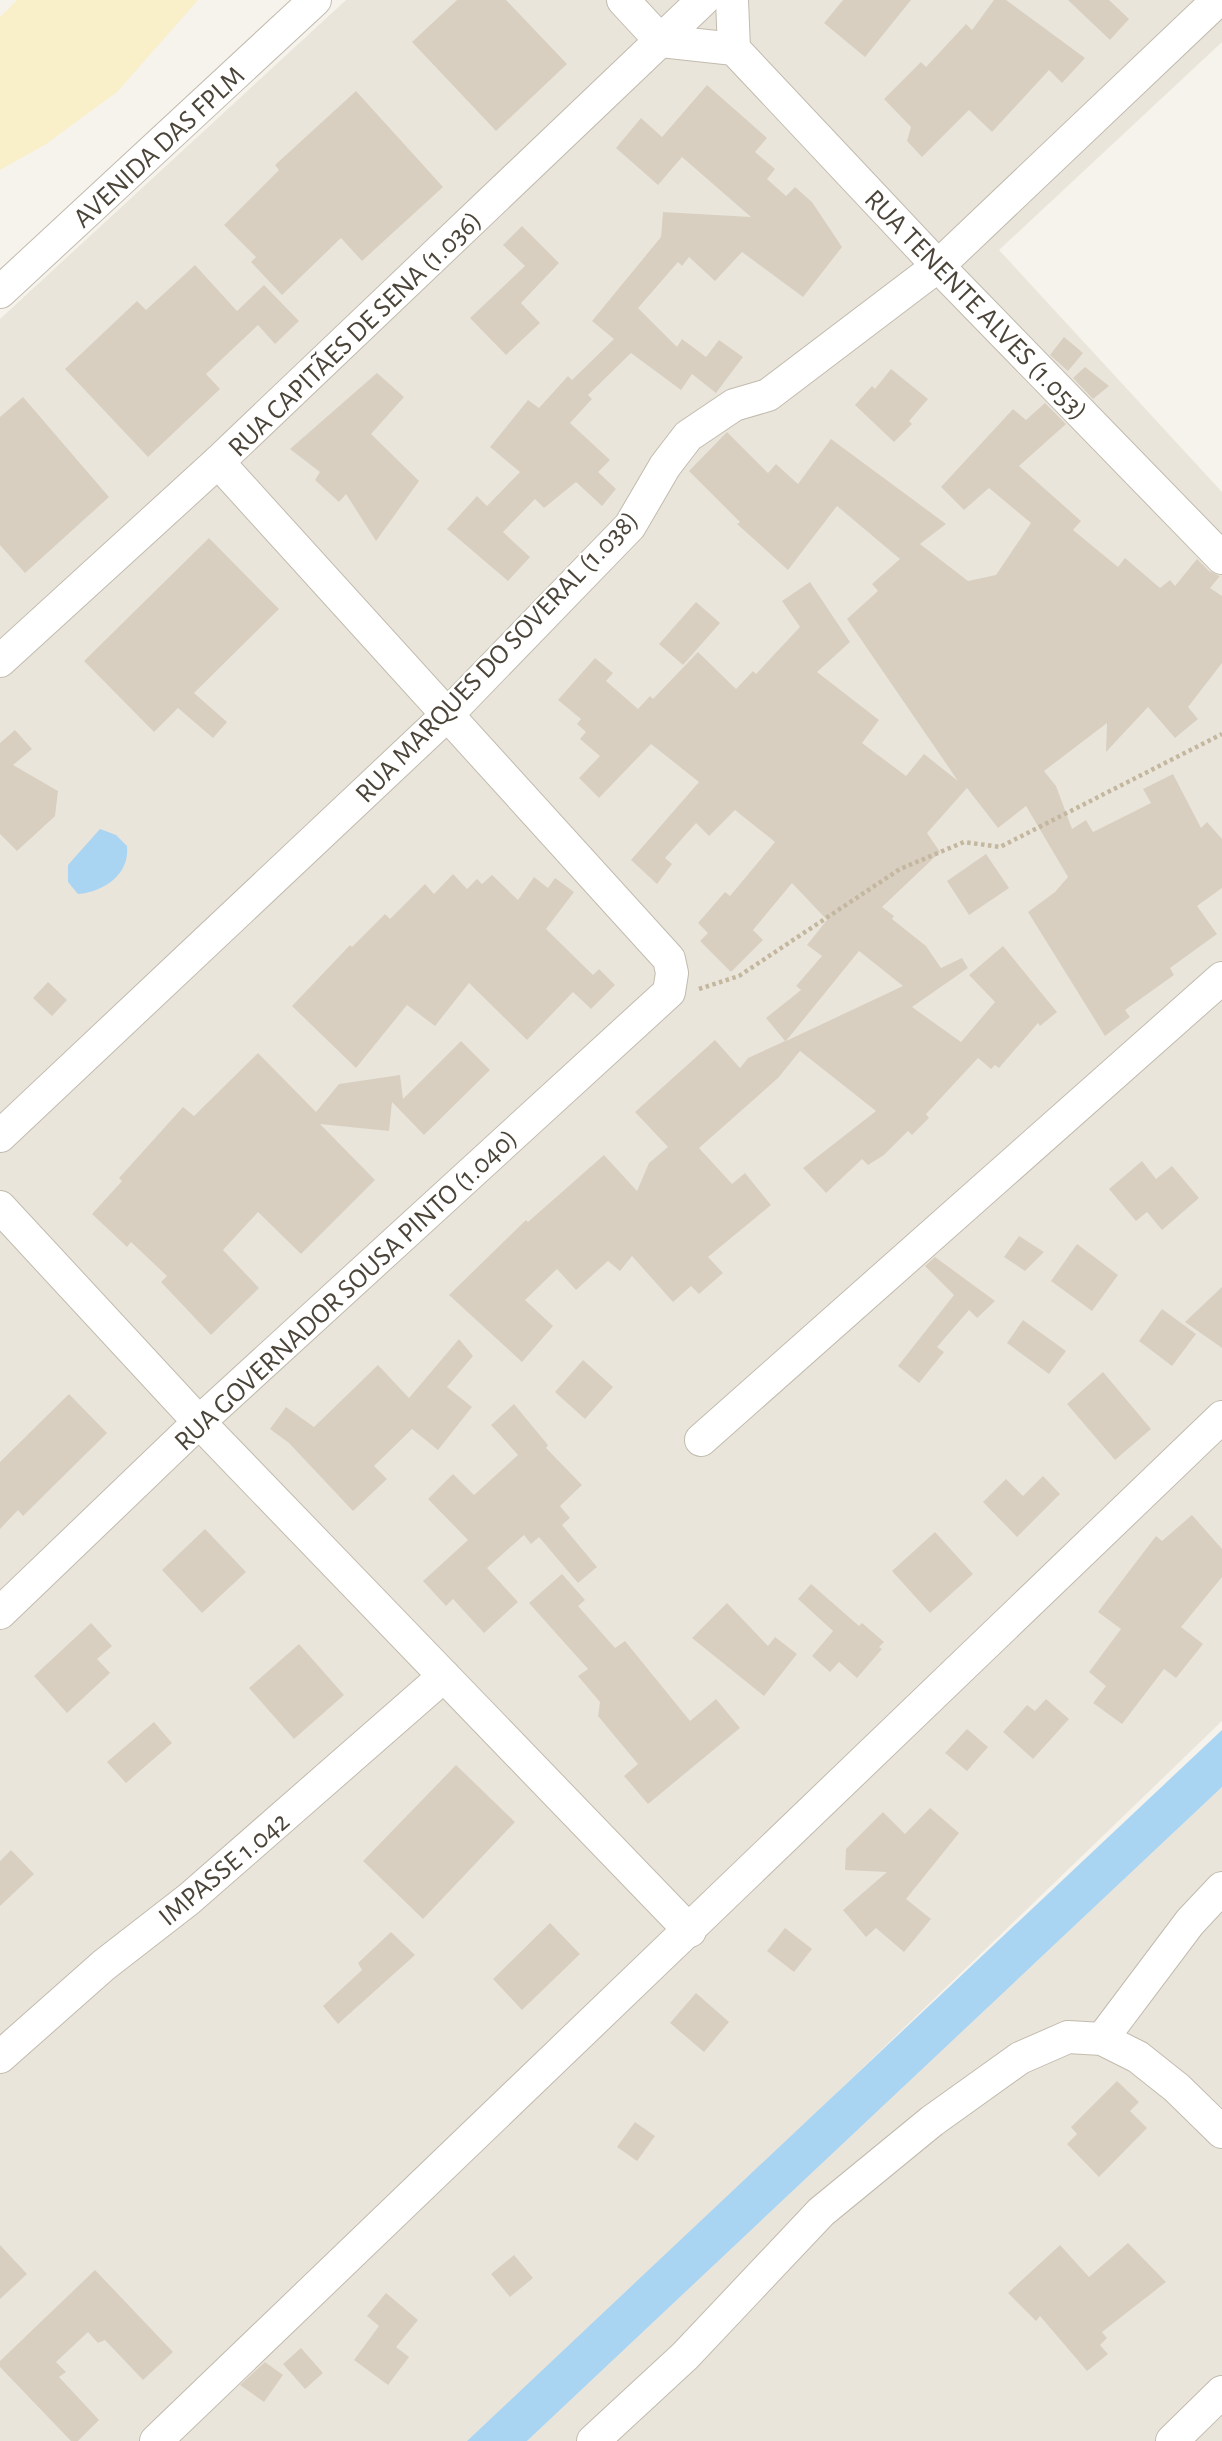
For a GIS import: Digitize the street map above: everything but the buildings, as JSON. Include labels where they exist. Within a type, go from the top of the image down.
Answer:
[{"type":"street","name":"AVENIDA DAS FPLM","points":[[0,292],[315,0]]},
{"type":"street","points":[[622,0],[661,41],[734,49],[732,0]]},
{"type":"street","name":"RUA CAPITÃES DE SENA (1.036)","points":[[0,661],[218,462],[703,0]]},
{"type":"street","name":"RUA MARQUES DO SOVERAL (1.038)","points":[[0,1136],[446,716],[630,526],[665,466],[688,436],[733,405],[768,395],[938,266],[1219,0]]},
{"type":"street","name":"RUA TENENTE ALVES (1.053)","points":[[734,49],[938,266],[1222,558]]},
{"type":"street","points":[[218,462],[669,959],[672,973],[669,992]]},
{"type":"street","points":[[701,1440],[1222,978]]},
{"type":"street","name":"RUA GOVERNADOR SOUSA PINTO (1.040)","points":[[0,1613],[199,1422],[669,992]]},
{"type":"street","points":[[0,1207],[199,1422],[690,1931]]},
{"type":"street","points":[[156,2441],[690,1931],[1222,1417]]},
{"type":"street","name":"IMPASSE 1.042","points":[[0,2057],[94,1973],[189,1899],[444,1676]]},
{"type":"street","points":[[1102,2039],[1190,1922],[1222,1888]]},
{"type":"street","points":[[593,2441],[685,2356],[821,2212],[932,2121],[1020,2058],[1068,2037],[1102,2039],[1138,2057],[1177,2088],[1222,2132]]},
{"type":"street","points":[[1172,2441],[1222,2392]]},
{"type":"path","points":[[669,992],[706,988],[739,976],[900,869],[964,842],[1000,847],[1222,734]]},
{"type":"shaded area","points":[[346,0],[1222,0],[1222,42],[999,250],[1222,492],[1222,1721],[737,2189],[467,2441],[0,2441],[0,319]]},
{"type":"shaded area","points":[[1222,1787],[1222,2441],[527,2441]]},
{"type":"sand","points":[[17,0],[198,0],[117,92],[46,144],[0,170],[0,17]]},
{"type":"water","points":[[100,829],[116,835],[127,846],[124,865],[120,873],[106,885],[88,893],[78,894],[68,882],[68,865]]},
{"type":"water","points":[[1222,1730],[1222,1787],[527,2441],[467,2441]]}]
